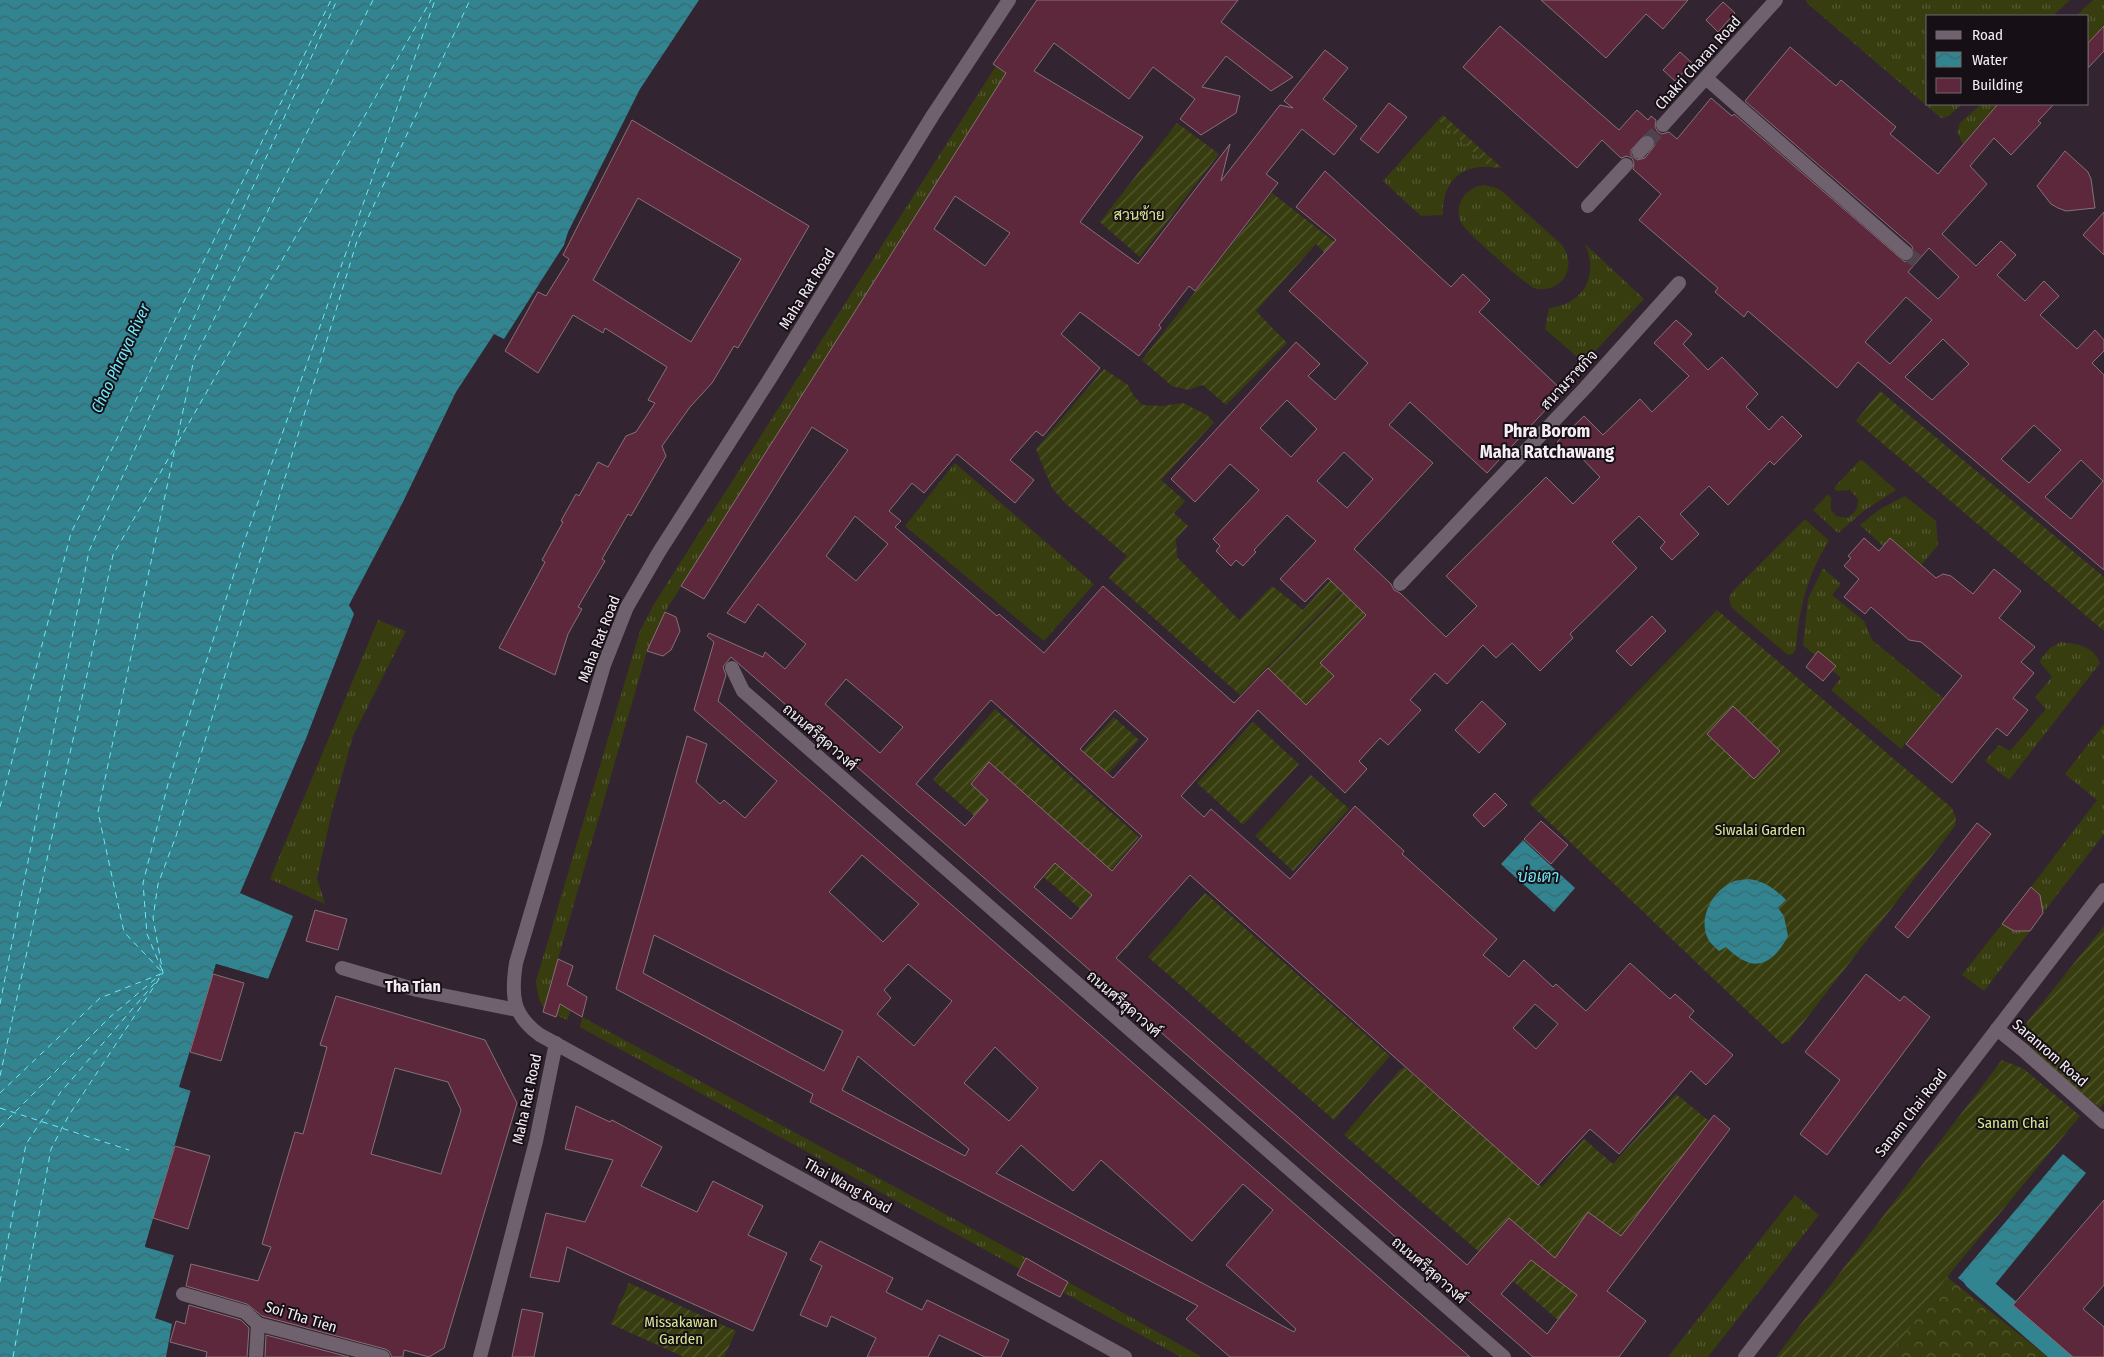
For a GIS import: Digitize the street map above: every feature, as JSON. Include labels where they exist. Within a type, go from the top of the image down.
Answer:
[{"type":"street","name":"Maha Rat Road","points":[[480,1357],[536,1141],[556,1043],[526,1025],[516,1010],[512,986],[516,963],[604,665],[627,606],[658,552],[771,377],[933,116],[1009,0]]},
{"type":"street","name":"Chakri Charan Road","points":[[1663,125],[1707,79],[1776,0]]},
{"type":"street","points":[[1707,79],[1906,253]]},
{"type":"street","points":[[1588,206],[1626,165]]},
{"type":"street","name":"สนามราชกิจ","points":[[1400,584],[1586,387],[1679,284]]},
{"type":"street","name":"ถนนศรีสุดาวงศ์","points":[[732,668],[743,691],[1504,1357]]},
{"type":"street","name":"Sanam Chai Road","points":[[1745,1357],[2104,890]]},
{"type":"street","points":[[342,968],[417,990],[516,1010]]},
{"type":"street","name":"Saranrom Road","points":[[1997,1029],[2104,1122]]},
{"type":"street","name":"Thai Wang Road","points":[[556,1043],[1125,1357]]},
{"type":"street","name":"Soi Tha Tien","points":[[183,1294],[246,1312],[258,1324],[383,1357]]},
{"type":"street","points":[[256,1357],[258,1324]]},
{"type":"green space","points":[[1806,0],[2070,0],[2054,15],[1926,15],[1926,105],[1961,105],[1949,116],[1941,118],[1807,3]]},
{"type":"green space","points":[[2093,0],[2104,0],[2104,26],[2089,42],[2089,15],[2077,15]]},
{"type":"green space","points":[[996,66],[1006,73],[665,612],[647,651],[547,997],[571,1011],[567,1020],[547,1010],[539,997],[536,981],[640,631],[654,604]]},
{"type":"green space","points":[[1980,105],[1997,105],[1963,144],[1957,132],[1960,123]]},
{"type":"green space","points":[[1443,115],[1502,168],[1490,167],[1438,120]]},
{"type":"green space","points":[[1438,120],[1490,167],[1469,169],[1454,179],[1445,195],[1443,215],[1421,216],[1383,181]]},
{"type":"green space","name":"สวนซ้าย","points":[[1177,123],[1219,154],[1140,257],[1100,222]]},
{"type":"green space","points":[[1484,185],[1497,188],[1503,192],[1562,245],[1569,263],[1568,270],[1561,282],[1553,287],[1534,288],[1496,258],[1462,224],[1459,211],[1462,198],[1472,189]]},
{"type":"green space","points":[[1272,193],[1359,261],[1346,274],[1316,244],[1256,311],[1287,343],[1226,405],[1203,385],[1188,390],[1172,386],[1142,360]]},
{"type":"green space","points":[[1585,244],[1644,299],[1584,363],[1545,329],[1549,308],[1571,301],[1585,286],[1589,277],[1590,267]]},
{"type":"green space","points":[[1104,369],[1128,385],[1133,395],[1142,405],[1162,406],[1183,403],[1207,415],[1214,422],[1161,480],[1185,501],[1174,513],[1188,526],[1176,539],[1177,557],[1239,620],[1272,586],[1303,610],[1355,553],[1368,564],[1240,695],[1109,578],[1127,556],[1066,504],[1052,488],[1036,449]]},
{"type":"green space","points":[[1880,391],[2104,577],[2104,631],[1856,421]]},
{"type":"green space","points":[[1860,460],[1896,490],[1865,510],[1838,533],[1813,510],[1828,494],[1831,498],[1831,510],[1836,516],[1848,518],[1853,514],[1857,507],[1858,499],[1850,490],[1837,491],[1834,488]]},
{"type":"green space","points":[[955,463],[1094,584],[1044,641],[905,526]]},
{"type":"green space","points":[[1905,496],[1936,521],[1938,545],[1921,565],[1890,539],[1883,546],[1860,525],[1880,509]]},
{"type":"green space","points":[[1805,519],[1829,541],[1815,566],[1805,593],[1799,620],[1796,649],[1793,654],[1788,655],[1732,608],[1729,598],[1733,591]]},
{"type":"green space","points":[[1823,568],[1841,584],[1832,595],[1864,621],[1872,640],[1943,698],[1901,749],[1831,690],[1841,678],[1803,645],[1808,599]]},
{"type":"green space","points":[[1343,592],[1366,615],[1320,663],[1334,676],[1306,705],[1268,668]]},
{"type":"green space","name":"Siwalai Garden","points":[[1717,610],[1952,808],[1956,818],[1955,826],[1789,1041],[1782,1044],[1529,803]]},
{"type":"green space","points":[[378,620],[406,631],[353,736],[332,811],[317,878],[325,904],[270,879]]},
{"type":"green space","points":[[2061,642],[2089,649],[2100,663],[2009,780],[1985,761],[1999,745],[2010,751],[2046,709],[2035,697],[2052,677],[2039,661],[2050,648]]},
{"type":"green space","points":[[995,709],[1139,837],[1094,890],[1135,938],[1126,949],[933,780]]},
{"type":"green space","points":[[1114,717],[1139,740],[1104,778],[1079,755]]},
{"type":"green space","points":[[1253,722],[1299,764],[1243,825],[1197,783]]},
{"type":"green space","points":[[2104,724],[2104,834],[2043,913],[2040,895],[2031,887],[2097,800],[2065,774]]},
{"type":"green space","points":[[1311,775],[1349,809],[1293,871],[1255,836]]},
{"type":"green space","points":[[1205,893],[1390,1056],[1334,1120],[1148,957]]},
{"type":"green space","points":[[2002,924],[2014,931],[2030,931],[1984,991],[1962,975]]},
{"type":"green space","name":"Sanam Chai","points":[[2104,926],[2104,1103],[2100,1108],[2063,1078],[2025,1041],[2027,1022]]},
{"type":"green space","points":[[582,1017],[1026,1258],[1020,1269],[580,1027]]},
{"type":"green space","name":"Sanam Chai","points":[[2002,1060],[2024,1069],[2080,1116],[1947,1277],[1888,1357],[1776,1357]]},
{"type":"green space","points":[[1404,1067],[1542,1187],[1584,1139],[1613,1164],[1676,1094],[1709,1121],[1558,1320],[1344,1135]]},
{"type":"green space","points":[[1795,1195],[1819,1215],[1708,1357],[1668,1357]]},
{"type":"green space","points":[[1947,1277],[2048,1357],[1888,1357]]},
{"type":"green space","points":[[1068,1282],[1202,1357],[1181,1357],[1063,1292]]},
{"type":"green space","name":"Missakawan Garden","points":[[629,1283],[736,1331],[724,1357],[684,1357],[611,1324]]},
{"type":"water","name":"Chao Phraya River","points":[[0,0],[699,0],[640,89],[568,232],[564,245],[504,339],[494,334],[456,392],[402,504],[349,605],[354,614],[305,741],[240,893],[293,916],[268,979],[216,964],[180,1086],[191,1090],[145,1246],[174,1255],[155,1318],[172,1324],[166,1357],[0,1357]]},
{"type":"water","name":"บ่อเตา","points":[[1523,840],[1575,888],[1554,912],[1501,864]]},
{"type":"water","points":[[1747,879],[1758,881],[1768,886],[1786,900],[1778,908],[1784,916],[1788,936],[1775,955],[1760,963],[1744,961],[1726,947],[1719,951],[1710,942],[1706,934],[1705,917],[1712,900],[1724,887],[1732,882]]},
{"type":"water","points":[[2063,1154],[2086,1173],[1984,1298],[1958,1278]]},
{"type":"pier","points":[[216,964],[268,979],[268,982],[217,967],[183,1085],[192,1088],[193,1091],[148,1245],[175,1253],[176,1256],[145,1247],[191,1091],[179,1087]]},
{"type":"building","points":[[1037,0],[1238,0],[1221,22],[1293,77],[1271,91],[1226,56],[1202,87],[1240,96],[1236,113],[1201,135],[1180,119],[1195,99],[1153,67],[1129,99],[1054,43],[1034,71],[1143,137],[1080,222],[1138,264],[1230,144],[1221,181],[1280,105],[1293,108],[1284,101],[1325,50],[1348,68],[1323,99],[1357,126],[1334,155],[1302,129],[1266,174],[1278,183],[1195,291],[1189,286],[1159,325],[1161,328],[1139,356],[1080,312],[1061,334],[1100,368],[1043,436],[1036,431],[1010,460],[1034,480],[1015,503],[957,454],[924,493],[912,483],[889,511],[901,521],[895,527],[997,616],[999,614],[1044,653],[1103,586],[1234,703],[1268,668],[1306,705],[1334,676],[1320,663],[1366,615],[1328,578],[1305,602],[1280,579],[1316,541],[1287,515],[1254,550],[1256,552],[1243,566],[1236,560],[1231,566],[1216,551],[1220,546],[1213,539],[1259,490],[1230,464],[1195,502],[1171,479],[1296,342],[1320,364],[1308,376],[1335,400],[1368,363],[1289,291],[1336,240],[1296,207],[1325,171],[1451,287],[1463,274],[1490,300],[1479,312],[1563,391],[1487,473],[1410,402],[1389,425],[1433,463],[1354,549],[1391,584],[1394,590],[1400,593],[1446,637],[1477,606],[1446,576],[1546,477],[1573,504],[1600,477],[1575,451],[1571,456],[1557,442],[1584,416],[1603,435],[1640,399],[1652,412],[1689,376],[1654,343],[1676,320],[1692,334],[1683,344],[1708,370],[1722,357],[1758,394],[1746,407],[1769,430],[1782,416],[1802,436],[1774,465],[1770,461],[1728,505],[1709,486],[1680,514],[1699,534],[1672,560],[1660,548],[1665,542],[1639,516],[1612,542],[1637,568],[1570,634],[1573,638],[1540,671],[1512,643],[1496,658],[1483,645],[1447,684],[1435,673],[1410,700],[1421,710],[1388,745],[1380,738],[1359,761],[1367,769],[1345,793],[1258,710],[1181,796],[1204,817],[1211,809],[1290,879],[1355,806],[1404,851],[1402,854],[1497,939],[1483,955],[1509,977],[1524,960],[1553,987],[1556,984],[1586,1011],[1630,963],[1670,999],[1675,994],[1694,1011],[1689,1017],[1733,1055],[1706,1085],[1691,1071],[1619,1154],[1590,1129],[1538,1185],[1190,875],[1116,958],[1467,1265],[1509,1218],[1555,1258],[1588,1212],[1621,1236],[1714,1115],[1730,1129],[1607,1291],[1646,1321],[1619,1357],[1533,1357],[731,657],[723,667],[726,675],[718,701],[1470,1357],[1230,1357],[1186,1319],[1198,1306],[810,1102],[813,1094],[616,989],[687,736],[707,744],[696,782],[720,804],[724,800],[745,818],[777,781],[694,710],[714,642],[707,636],[709,633],[763,657],[765,652],[785,669],[806,644],[758,604],[745,623],[727,613],[848,450],[812,427],[704,599],[681,586],[1006,73],[993,64]],"holes":[[[955,196],[1010,233],[985,266],[934,229]],[[1287,400],[1317,429],[1291,457],[1260,428]],[[1344,452],[1373,479],[1347,508],[1317,481]],[[855,516],[888,544],[856,581],[826,556]],[[846,679],[903,727],[880,753],[825,704]],[[991,700],[1142,836],[1112,871],[989,762],[971,784],[988,800],[965,826],[916,784]],[[1115,710],[1148,739],[1113,778],[1080,749]],[[862,855],[919,904],[883,942],[829,892]],[[1055,863],[1092,895],[1071,919],[1034,887]],[[654,935],[843,1031],[824,1071],[643,973]],[[908,964],[952,1001],[914,1046],[877,1014],[891,998],[884,990]],[[1535,1004],[1558,1024],[1536,1049],[1513,1028]],[[995,1047],[1038,1088],[1009,1121],[964,1083]],[[858,1056],[969,1149],[965,1156],[842,1090]],[[1021,1145],[1073,1191],[1101,1160],[1192,1241],[1243,1184],[1273,1210],[1226,1265],[1296,1329],[1294,1332],[996,1173]],[[1531,1260],[1577,1295],[1547,1334],[1501,1294]]]},
{"type":"building","points":[[1541,0],[1688,0],[1663,29],[1646,14],[1606,58]]},
{"type":"building","points":[[1723,2],[1735,13],[1718,32],[1706,20]]},
{"type":"building","points":[[1500,26],[1619,130],[1637,110],[1648,120],[1651,116],[1656,120],[1655,127],[1658,132],[1662,134],[1669,132],[1677,139],[1711,98],[1732,116],[1734,114],[1905,262],[1912,259],[1914,255],[1912,246],[1745,101],[1790,47],[1836,86],[1841,80],[1896,127],[1890,134],[1938,174],[1997,105],[2053,105],[2038,121],[2041,123],[2011,155],[1994,138],[1970,166],[1987,184],[1942,234],[1976,266],[2001,241],[2016,255],[1997,275],[2025,301],[2044,281],[2059,296],[2040,315],[2077,349],[2095,330],[2104,340],[2104,351],[2092,363],[2104,375],[2104,570],[1858,362],[1837,388],[1748,311],[1744,317],[1715,292],[1718,288],[1639,220],[1661,194],[1633,169],[1634,163],[1632,158],[1627,156],[1621,158],[1602,140],[1577,168],[1463,67]],"holes":[[[1645,135],[1653,137],[1655,145],[1645,158],[1637,160],[1631,155],[1631,150]],[[1929,248],[1959,277],[1938,299],[1908,272]],[[1906,297],[1932,320],[1890,364],[1865,342]],[[1943,339],[1969,364],[1932,400],[1905,377]],[[2034,425],[2061,450],[2029,483],[2001,459]],[[2081,460],[2103,481],[2071,519],[2045,497]]]},
{"type":"building","points":[[2104,26],[2104,51],[2089,67],[2089,42]]},
{"type":"building","points":[[1680,52],[1692,63],[1675,81],[1663,70]]},
{"type":"building","points":[[1389,103],[1407,117],[1378,153],[1360,139]]},
{"type":"building","points":[[632,120],[809,226],[738,348],[734,346],[712,383],[690,407],[662,446],[666,456],[631,516],[628,514],[602,559],[605,561],[578,607],[582,609],[568,634],[555,675],[499,648],[545,562],[542,560],[576,494],[579,496],[598,462],[608,467],[626,436],[636,432],[655,403],[648,400],[667,367],[605,328],[603,333],[573,315],[538,373],[505,351],[538,292],[546,296],[569,259],[563,255]],"holes":[[[638,198],[741,259],[691,342],[593,280]]]},
{"type":"building","points":[[2065,151],[2088,172],[2091,179],[2095,208],[2066,211],[2058,208],[2051,204],[2037,186]]},
{"type":"building","points":[[2104,212],[2104,255],[2083,235]]},
{"type":"building","points":[[1864,538],[1879,551],[1890,538],[1936,578],[1943,574],[1951,576],[1973,594],[1994,569],[2021,591],[1999,618],[2035,647],[2021,662],[2034,673],[2013,698],[2028,710],[2007,736],[1997,728],[1952,783],[1906,744],[1962,676],[1921,642],[1909,640],[1871,607],[1865,614],[1844,597],[1859,579],[1844,566],[1851,558],[1848,556]]},
{"type":"building","points":[[665,612],[676,617],[680,631],[671,650],[663,656],[647,651]]},
{"type":"building","points":[[1652,616],[1666,631],[1631,666],[1616,651]]},
{"type":"building","points":[[1818,651],[1836,666],[1823,681],[1806,667]]},
{"type":"building","points":[[1482,701],[1506,724],[1479,753],[1455,730]]},
{"type":"building","points":[[1733,706],[1780,751],[1754,779],[1707,734]]},
{"type":"building","points":[[1495,793],[1507,805],[1484,827],[1473,815]]},
{"type":"building","points":[[1541,821],[1568,845],[1551,864],[1524,839]]},
{"type":"building","points":[[1977,823],[1991,834],[1908,938],[1895,927]]},
{"type":"building","points":[[2031,887],[2040,895],[2043,913],[2030,931],[2014,931],[2002,924]]},
{"type":"building","points":[[315,910],[347,919],[338,950],[306,941]]},
{"type":"building","points":[[558,959],[573,966],[567,985],[587,997],[582,1017],[560,1004],[556,1017],[543,1012]]},
{"type":"building","points":[[213,974],[244,983],[221,1061],[190,1052]]},
{"type":"building","points":[[1866,974],[1900,1001],[1904,996],[1930,1017],[1827,1155],[1800,1134],[1840,1080],[1805,1052]]},
{"type":"building","points":[[336,996],[485,1040],[517,1103],[444,1348],[429,1357],[404,1350],[403,1357],[392,1357],[389,1351],[385,1349],[262,1316],[247,1304],[186,1286],[191,1264],[258,1281],[271,1247],[262,1244],[295,1132],[303,1134],[327,1047],[320,1045]],"holes":[[[395,1068],[448,1082],[461,1110],[441,1174],[371,1154]]]},
{"type":"building","points":[[576,1106],[610,1122],[612,1120],[662,1147],[641,1186],[697,1212],[713,1181],[763,1206],[748,1235],[787,1253],[753,1331],[567,1247],[559,1282],[530,1277],[546,1213],[585,1222],[613,1160],[565,1149]]},
{"type":"building","points":[[175,1146],[210,1156],[188,1229],[153,1218]]},
{"type":"building","points":[[2104,1200],[2104,1285],[2083,1309],[2104,1327],[2104,1357],[2073,1357],[2013,1305]]},
{"type":"building","points":[[820,1241],[893,1278],[886,1292],[922,1310],[927,1300],[1009,1340],[1001,1357],[985,1357],[939,1335],[928,1357],[867,1357],[876,1338],[831,1316],[827,1327],[800,1315],[822,1266],[810,1260]]},
{"type":"building","points":[[1026,1258],[1068,1282],[1060,1297],[1017,1275]]},
{"type":"building","points":[[189,1305],[241,1320],[249,1328],[247,1357],[206,1357],[207,1352],[170,1342],[176,1321],[185,1324]]},
{"type":"building","points":[[522,1309],[543,1313],[534,1357],[512,1357]]},
{"type":"building","points":[[266,1335],[349,1357],[265,1357]]},
{"type":"waterway","points":[[1980,1272],[1974,1279],[2064,1357]]},
{"type":"ferry route","points":[[0,807],[71,533],[331,0]]},
{"type":"ferry route","points":[[0,1004],[89,551],[337,0]]},
{"type":"ferry route","points":[[0,1093],[100,998],[163,973],[124,932],[98,812],[194,359],[373,0]]},
{"type":"ferry route","points":[[178,442],[431,0]]},
{"type":"ferry route","points":[[162,970],[147,934],[143,883],[169,780],[243,545],[435,0]]},
{"type":"ferry route","points":[[13,1357],[51,1149],[69,1115],[163,973],[153,918],[158,884],[176,836],[357,241],[470,0]]},
{"type":"ferry route","points":[[0,1076],[113,555],[175,447]]},
{"type":"ferry route","points":[[0,1127],[110,1017],[160,975]]},
{"type":"ferry route","points":[[0,1282],[26,1144],[60,1093],[159,978]]},
{"type":"ferry route","points":[[0,1108],[129,1150]]},
{"type":"tunnel","points":[[1647,143],[1663,125]]},
{"type":"tunnel","points":[[1906,253],[1917,261]]},
{"type":"district","name":"Phra Borom Maha Ratchawang","points":[[1547,441]]},
{"type":"district","name":"Tha Tian","points":[[413,986]]}]
